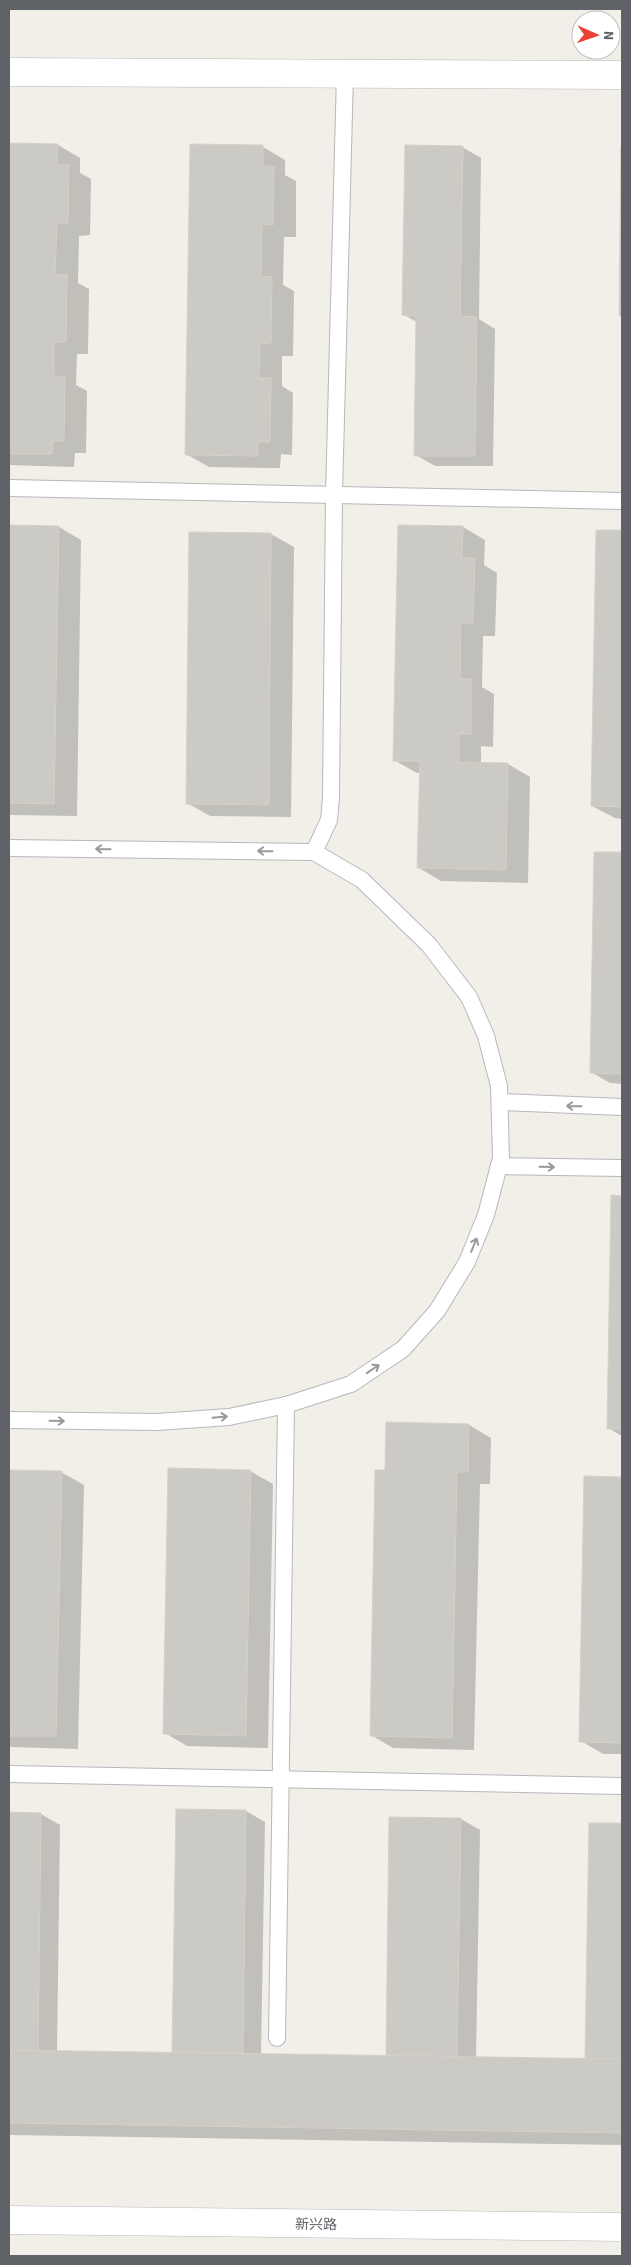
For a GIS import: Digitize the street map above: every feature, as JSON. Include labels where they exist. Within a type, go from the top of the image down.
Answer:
[{"type":"street","points":[[9,72],[622,75]]},
{"type":"street","name":"新兴路","points":[[9,2220],[622,2227]]},
{"type":"lane","points":[[314,852],[329,820],[331,798],[334,494],[346,74]]},
{"type":"lane","points":[[9,488],[622,501]]},
{"type":"lane","points":[[9,848],[314,852],[362,880],[429,945],[469,997],[486,1036],[499,1086],[501,1158],[486,1215],[467,1262],[438,1311],[403,1349],[351,1384],[286,1406],[229,1416],[157,1422],[9,1420]]},
{"type":"lane","points":[[500,1102],[622,1107]]},
{"type":"lane","points":[[499,1166],[622,1168]]},
{"type":"lane","points":[[277,2038],[286,1406]]},
{"type":"lane","points":[[9,1774],[622,1786]]},
{"type":"building","points":[[9,143],[58,144],[57,165],[69,165],[68,223],[57,223],[55,275],[67,275],[66,342],[54,342],[54,376],[65,377],[64,441],[53,441],[52,454],[9,454]]},
{"type":"building","points":[[190,144],[263,145],[263,166],[274,167],[273,225],[262,224],[261,276],[272,277],[271,343],[260,344],[259,378],[271,378],[270,442],[258,442],[258,456],[185,455]]},
{"type":"building","points":[[405,145],[463,146],[460,316],[477,317],[475,456],[414,456],[416,316],[402,315]]},
{"type":"building","points":[[621,146],[622,316],[619,316]]},
{"type":"building","points":[[9,525],[59,526],[54,804],[9,803]]},
{"type":"building","points":[[398,525],[463,526],[462,558],[475,558],[473,623],[461,623],[460,679],[471,679],[471,734],[459,734],[459,762],[508,763],[506,870],[417,868],[420,761],[393,761]]},
{"type":"building","points":[[596,530],[622,530],[622,807],[591,806]]},
{"type":"building","points":[[189,532],[271,533],[269,805],[186,804]]},
{"type":"building","points":[[594,852],[622,852],[622,1074],[590,1073]]},
{"type":"building","points":[[611,1195],[622,1196],[622,1429],[607,1429]]},
{"type":"building","points":[[386,1422],[469,1424],[468,1472],[457,1472],[452,1738],[370,1736],[375,1470],[385,1470]]},
{"type":"building","points":[[168,1468],[251,1470],[246,1736],[163,1734]]},
{"type":"building","points":[[9,1470],[62,1471],[56,1736],[9,1736]]},
{"type":"building","points":[[584,1476],[622,1477],[622,1743],[579,1742]]},
{"type":"building","points":[[176,1809],[246,1810],[243,2053],[172,2052]]},
{"type":"building","points":[[9,1812],[41,1813],[38,2050],[9,2050]]},
{"type":"building","points":[[389,1817],[461,1818],[457,2056],[386,2055]]},
{"type":"building","points":[[589,1823],[622,1823],[622,2059],[585,2058]]},
{"type":"building","points":[[9,2050],[622,2059],[622,2133],[9,2123]]}]
